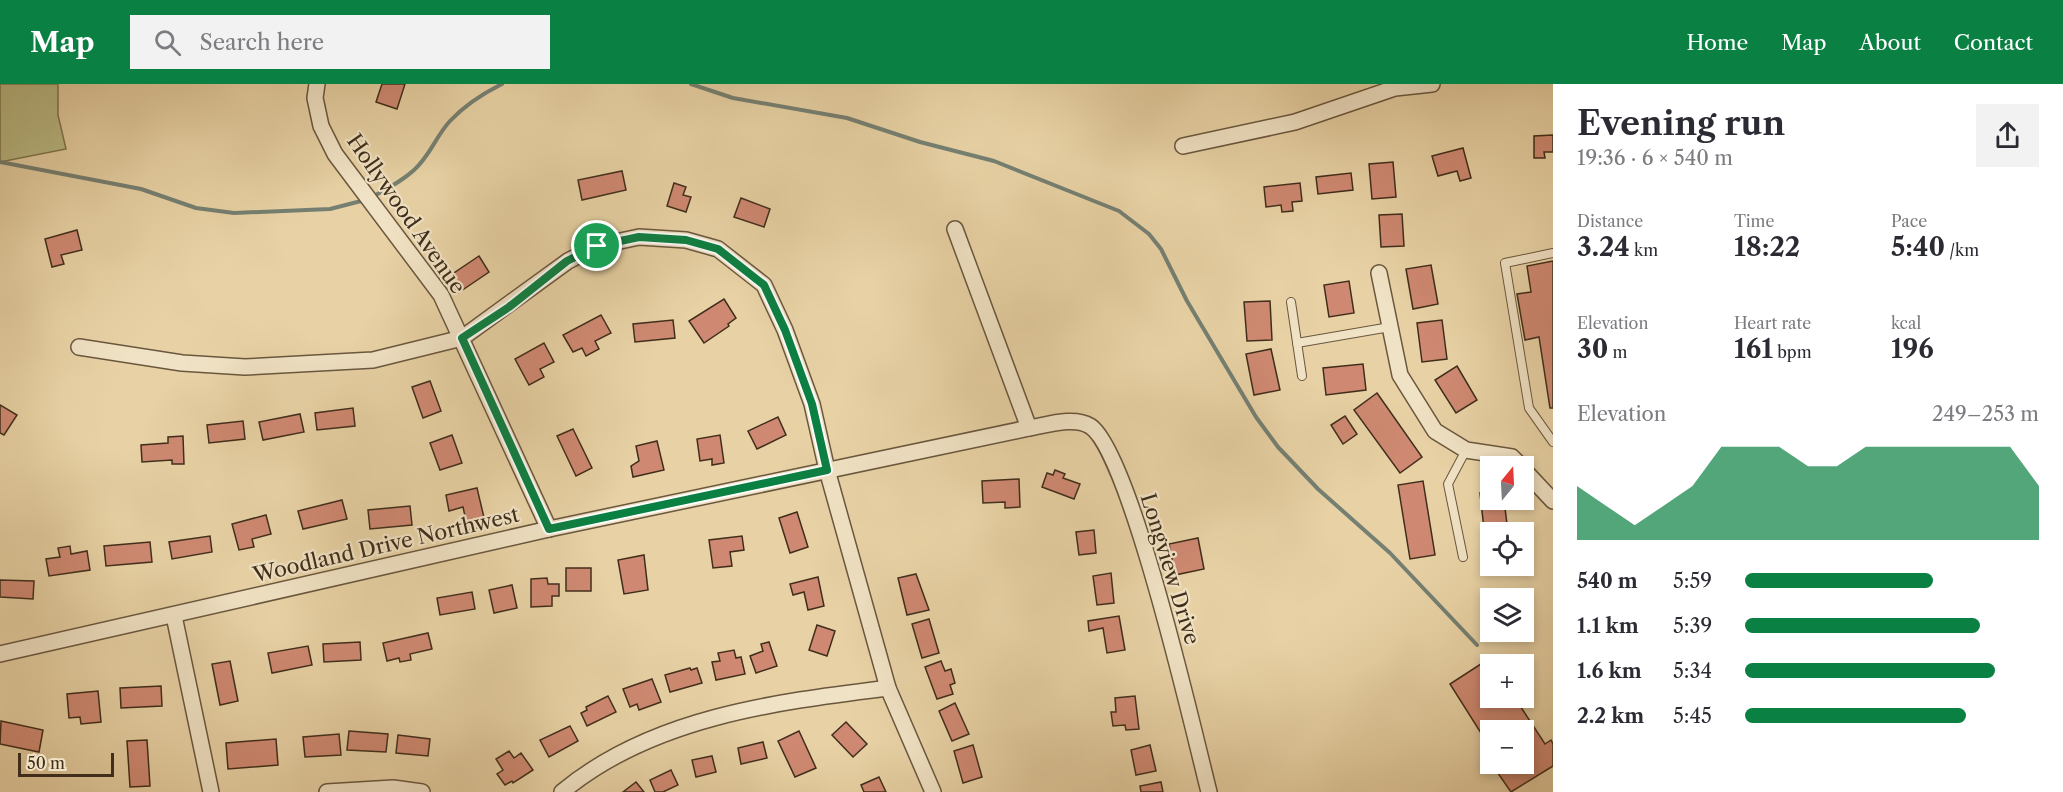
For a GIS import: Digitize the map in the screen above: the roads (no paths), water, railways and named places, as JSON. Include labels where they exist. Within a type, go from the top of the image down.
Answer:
[{"type":"street","name":"Hollywood Avenue","points":[[317,84],[315,98],[321,126],[335,154],[441,295],[549,529]]},
{"type":"street","points":[[1183,146],[1295,122],[1394,86],[1432,84]]},
{"type":"street","points":[[955,229],[1029,428]]},
{"type":"street","points":[[79,347],[182,363],[246,367],[373,360],[462,338],[509,307],[567,261],[597,246],[639,237],[686,240],[718,249],[764,285],[785,330],[812,404],[827,470],[888,688],[933,792]]},
{"type":"street","points":[[1379,273],[1400,375],[1436,431],[1467,450],[1506,456]]},
{"type":"street","name":"Longview Drive","points":[[1029,428],[1080,420],[1093,428],[1108,452],[1132,508],[1152,573],[1209,792]]},
{"type":"street","name":"Woodland Drive Northwest","points":[[0,654],[549,529],[1029,428]]},
{"type":"street","points":[[1534,481],[1553,501]]},
{"type":"street","points":[[174,616],[211,792]]},
{"type":"street","points":[[562,792],[634,744],[676,729],[747,711],[835,694],[888,688]]},
{"type":"street","points":[[327,792],[393,788],[422,792]]},
{"type":"lane","points":[[1553,253],[1505,263],[1528,408],[1553,442]]},
{"type":"lane","points":[[1291,302],[1302,376]]},
{"type":"lane","points":[[1297,343],[1390,327]]},
{"type":"lane","points":[[1463,557],[1448,484],[1467,450]]},
{"type":"waterway","points":[[372,197],[414,170],[456,115],[474,100],[502,84]]},
{"type":"waterway","points":[[691,84],[733,98],[847,118],[920,142],[994,161],[1119,211],[1149,234],[1161,249],[1187,301],[1256,417],[1278,447],[1318,489],[1390,553],[1477,645]]},
{"type":"waterway","points":[[0,162],[141,189],[196,208],[234,213],[330,209],[365,200]]}]
